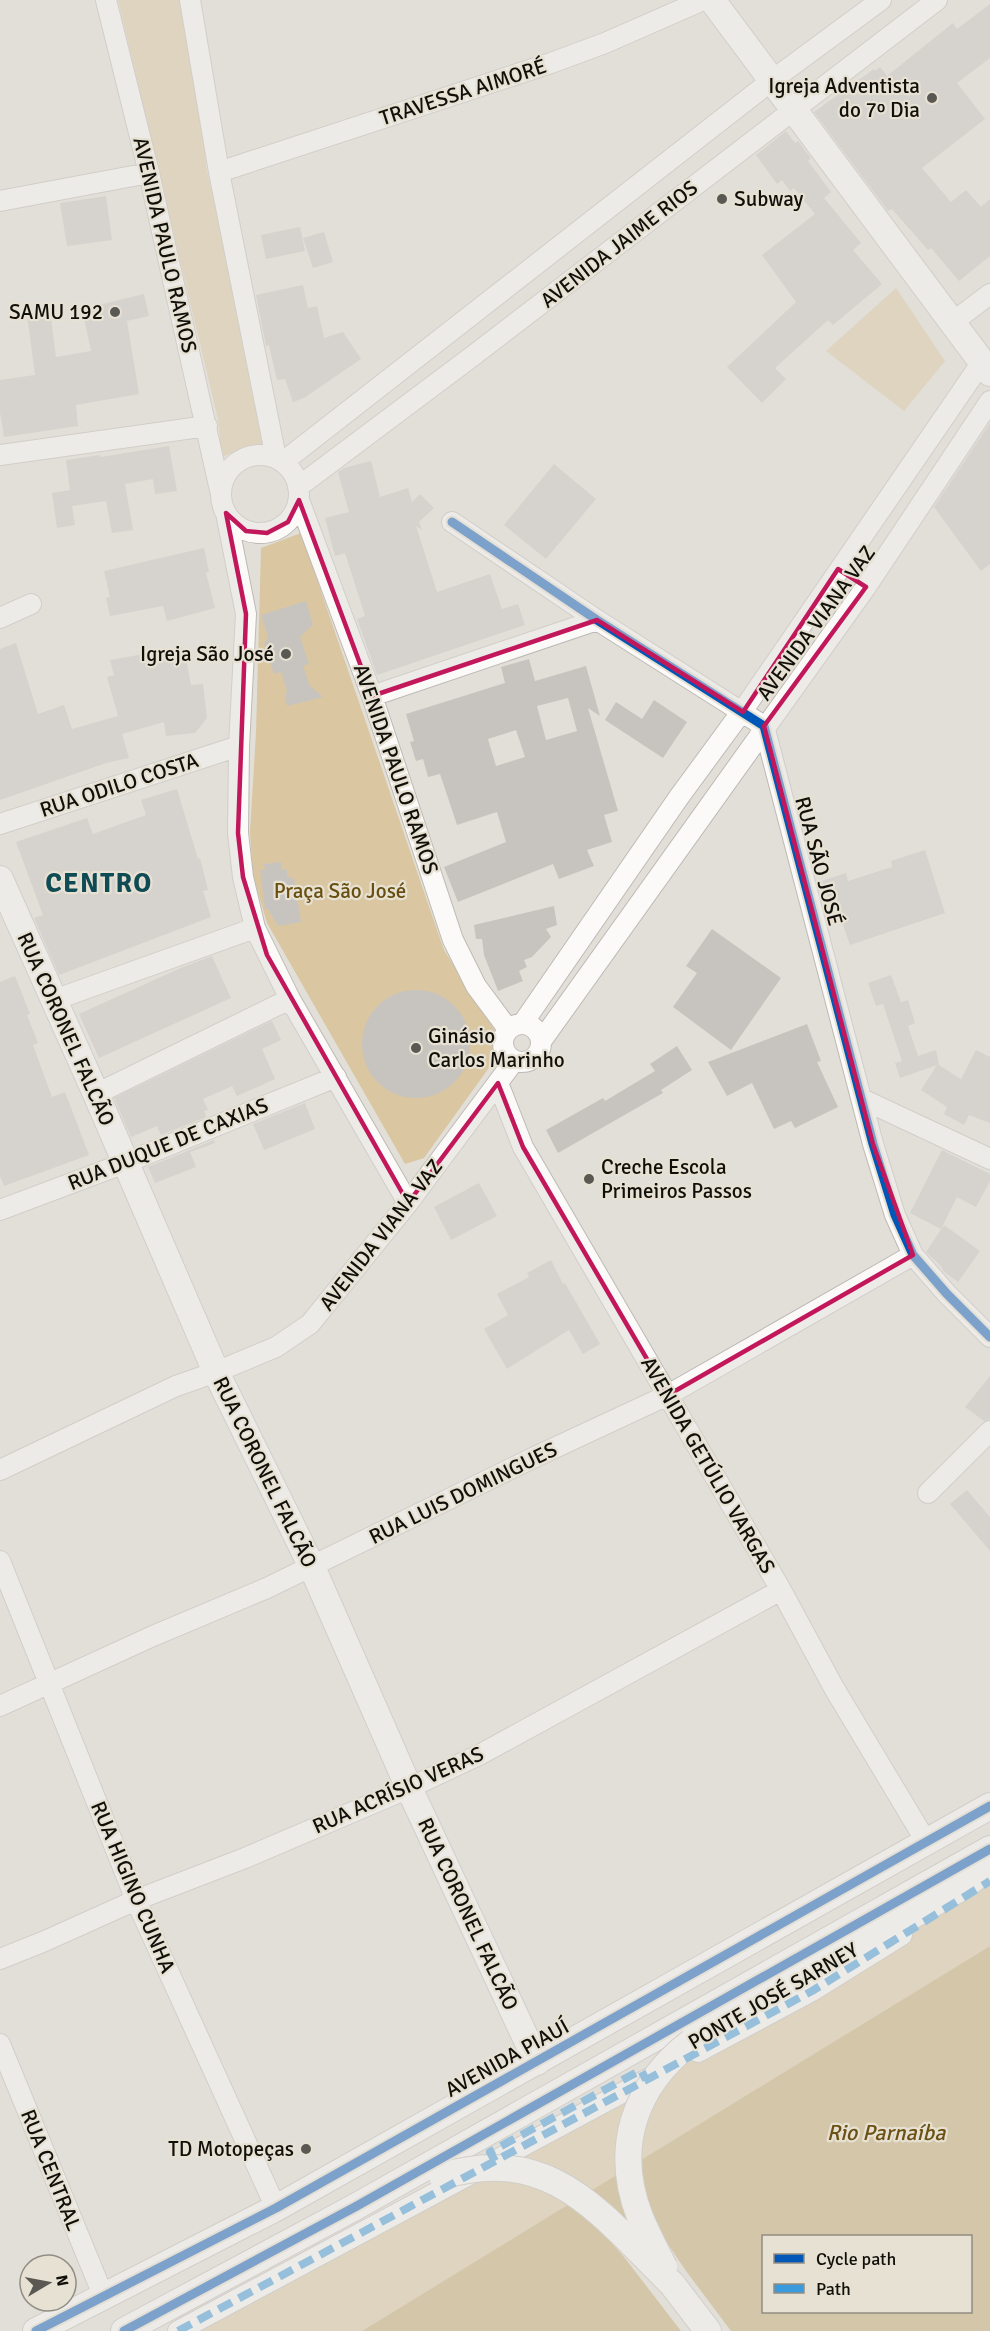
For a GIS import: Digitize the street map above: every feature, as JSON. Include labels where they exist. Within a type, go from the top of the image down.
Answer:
[{"type":"main road","points":[[712,0],[986,368]]},
{"type":"main road","name":"RUA CORONEL FALCÃO","points":[[0,879],[216,1372],[312,1567],[409,1788],[537,2062]]},
{"type":"main road","name":"AVENIDA PIAUÍ","points":[[36,2331],[276,2208],[990,1806]]},
{"type":"main road","points":[[124,2331],[355,2206],[990,1849]]},
{"type":"main road","name":"PONTE JOSÉ SARNEY","points":[[672,2284],[639,2216],[629,2163],[629,2135],[637,2110],[652,2081],[669,2061],[691,2042],[964,1886],[990,1866]]},
{"type":"main road","name":"PONTE JOSÉ SARNEY","points":[[139,2331],[178,2325],[442,2176],[461,2170],[498,2166],[531,2171],[561,2185],[600,2213],[672,2284],[708,2331]]},
{"type":"street","name":"AVENIDA PAULO RAMOS","points":[[106,0],[149,173],[220,490]]},
{"type":"street","points":[[190,0],[219,172],[280,460]]},
{"type":"street","name":"TRAVESSA AIMORÉ","points":[[219,172],[562,59],[605,43],[703,0]]},
{"type":"street","name":"AVENIDA JAIME RIOS","points":[[280,460],[616,204],[771,81],[881,0]]},
{"type":"street","name":"AVENIDA JAIME RIOS","points":[[298,494],[474,355],[938,0]]},
{"type":"street","points":[[0,201],[149,173]]},
{"type":"street","points":[[616,204],[636,230]]},
{"type":"street","points":[[952,322],[990,294]]},
{"type":"street","points":[[454,329],[474,355]]},
{"type":"street","name":"AVENIDA VIANA VAZ","points":[[516,1026],[742,712],[838,569],[986,368]]},
{"type":"street","name":"AVENIDA VIANA VAZ","points":[[542,1040],[644,894],[866,587],[990,401]]},
{"type":"street","points":[[0,455],[207,426]]},
{"type":"street","points":[[258,454],[280,460],[290,469],[298,494],[295,512],[288,522],[278,529],[267,533],[246,531],[231,521],[222,506],[220,490],[226,472],[240,459],[258,454]]},
{"type":"street","name":"AVENIDA PAULO RAMOS","points":[[298,494],[372,696],[453,940],[476,986],[516,1026]]},
{"type":"street","points":[[226,513],[246,614],[239,746],[238,833],[243,877],[255,928],[290,999],[408,1203]]},
{"type":"street","points":[[452,522],[597,620],[765,726]]},
{"type":"street","points":[[838,569],[866,587]]},
{"type":"street","points":[[0,618],[31,604]]},
{"type":"street","points":[[372,696],[597,620]]},
{"type":"street","name":"RUA SÃO JOSÉ","points":[[765,726],[873,1144],[895,1215],[913,1254],[947,1294],[990,1337]]},
{"type":"street","name":"RUA ODILO COSTA","points":[[0,824],[239,746]]},
{"type":"street","points":[[622,878],[644,894]]},
{"type":"street","points":[[54,1000],[255,928]]},
{"type":"street","points":[[96,1094],[290,999]]},
{"type":"street","points":[[516,1026],[535,1028],[542,1040],[540,1051],[532,1060],[526,1062],[509,1057],[503,1046],[505,1034],[516,1026]]},
{"type":"street","name":"AVENIDA VIANA VAZ","points":[[0,1470],[176,1386],[276,1347],[310,1323],[408,1203],[514,1060]]},
{"type":"street","name":"RUA DUQUE DE CAXIAS","points":[[0,1210],[125,1163],[336,1077]]},
{"type":"street","name":"AVENIDA GETÚLIO VARGAS","points":[[498,1083],[523,1147],[780,1590],[834,1689],[927,1843]]},
{"type":"street","points":[[862,1099],[990,1159]]},
{"type":"street","name":"RUA LUIS DOMINGUES","points":[[0,1706],[312,1567],[537,1456],[668,1395],[913,1254]]},
{"type":"street","points":[[928,1493],[990,1431]]},
{"type":"street","name":"RUA HIGINO CUNHA","points":[[0,1562],[136,1900],[276,2208]]},
{"type":"street","name":"RUA ACRÍSIO VERAS","points":[[0,1959],[136,1900],[244,1858],[409,1788],[501,1743],[780,1590]]},
{"type":"street","points":[[178,2325],[495,2162],[812,1991],[990,1881]]},
{"type":"street","name":"RUA CENTRAL","points":[[0,2044],[103,2295]]},
{"type":"highlighted area","points":[[299,500],[372,696],[597,620],[743,712],[838,569],[866,587],[764,726],[873,1144],[913,1255],[668,1395],[523,1147],[498,1083],[408,1203],[267,955],[243,877],[238,833],[246,614],[226,513],[246,531],[267,533],[288,522]]},
{"type":"green space","points":[[118,0],[179,0],[203,121],[206,166],[260,412],[272,447],[242,449],[222,457],[218,419]]},
{"type":"green space","points":[[896,288],[945,361],[904,411],[826,351]]},
{"type":"green space","name":"Praça São José","points":[[301,533],[444,950],[497,1034],[496,1058],[424,1158],[405,1164],[267,923],[253,876],[250,832],[256,732],[261,548]]},
{"type":"green space","points":[[990,1881],[990,1946],[362,2331],[178,2331]]},
{"type":"water","name":"Rio Parnaíba","points":[[990,1946],[990,2331],[362,2331]]},
{"type":"pier","points":[[638,2174],[653,2222],[731,2331],[681,2331],[624,2257],[587,2215],[643,2247]]},
{"type":"building","points":[[990,4],[990,58],[957,83],[985,119],[922,168],[951,202],[966,190],[981,207],[990,199],[990,256],[959,281],[931,248],[928,250],[892,209],[888,211],[814,112],[874,69],[875,71],[880,67],[887,76],[953,23],[957,29]]},
{"type":"building","points":[[786,131],[795,143],[798,141],[811,158],[808,161],[831,192],[824,198],[861,243],[853,250],[882,284],[833,325],[828,320],[775,368],[786,379],[762,403],[727,367],[796,302],[762,255],[815,214],[794,188],[790,191],[782,180],[777,184],[756,155]]},
{"type":"building","points":[[106,196],[112,240],[67,246],[60,203]]},
{"type":"building","points":[[300,227],[305,251],[266,259],[261,235]]},
{"type":"building","points":[[324,232],[333,262],[313,268],[303,238]]},
{"type":"building","points":[[303,285],[308,308],[317,306],[324,338],[343,332],[361,359],[304,398],[293,402],[285,379],[277,380],[269,345],[266,346],[256,295]]},
{"type":"building","points":[[144,294],[149,316],[127,321],[139,394],[76,405],[78,426],[4,437],[0,412],[0,380],[35,375],[27,314],[50,311],[56,357],[91,351],[82,309]]},
{"type":"building","points":[[990,423],[990,564],[981,571],[934,507]]},
{"type":"building","points":[[169,446],[177,491],[155,494],[153,479],[125,484],[133,530],[112,533],[106,501],[72,506],[75,525],[57,528],[52,493],[70,490],[66,460]]},
{"type":"building","points":[[371,461],[380,497],[408,488],[412,502],[420,494],[434,508],[419,522],[422,530],[416,526],[437,592],[490,574],[502,609],[518,604],[525,625],[377,675],[357,619],[365,616],[345,553],[335,556],[325,518],[349,512],[338,472],[344,468]]},
{"type":"building","points":[[554,464],[596,499],[546,559],[504,525]]},
{"type":"building","points":[[204,548],[209,572],[206,573],[215,608],[167,621],[163,606],[110,616],[106,598],[110,597],[104,571]]},
{"type":"building","name":"Igreja São José","points":[[306,601],[313,625],[300,637],[309,664],[303,666],[310,686],[323,697],[287,706],[285,696],[287,691],[281,672],[274,674],[264,644],[268,637],[261,615]]},
{"type":"building","points":[[16,643],[38,714],[64,705],[72,729],[118,716],[107,677],[114,675],[110,660],[178,648],[184,648],[191,685],[203,684],[207,718],[195,733],[166,736],[164,722],[122,734],[129,758],[106,763],[0,800],[0,649]]},
{"type":"building","points":[[529,659],[535,681],[586,666],[600,716],[588,708],[618,811],[604,815],[612,842],[587,850],[594,866],[559,879],[553,864],[458,902],[444,867],[506,842],[497,812],[457,825],[440,774],[428,777],[423,759],[416,761],[410,742],[414,741],[406,714],[505,683],[501,667]],"holes":[[[568,698],[577,731],[546,740],[537,706]],[[516,730],[525,757],[496,766],[488,739]]]},
{"type":"building","points":[[654,700],[687,722],[663,758],[605,720],[616,702],[642,719]]},
{"type":"building","points":[[177,789],[198,859],[200,858],[208,890],[203,891],[211,917],[59,975],[34,918],[43,915],[16,842],[87,818],[93,834],[146,815],[141,800]]},
{"type":"building","points":[[925,850],[945,913],[850,945],[838,910],[833,912],[822,881],[846,873],[848,881],[892,867],[891,861]]},
{"type":"building","points":[[281,862],[282,870],[287,869],[287,876],[294,879],[301,922],[278,926],[268,909],[265,909],[260,870],[265,870],[264,864]]},
{"type":"building","points":[[554,906],[557,925],[546,929],[551,937],[532,957],[524,960],[527,967],[519,971],[523,981],[498,991],[484,955],[482,939],[476,939],[474,925]]},
{"type":"building","points":[[712,929],[781,978],[731,1050],[673,1007],[697,973],[686,966]]},
{"type":"building","points":[[212,956],[231,998],[99,1058],[79,1014]]},
{"type":"building","points":[[891,975],[901,1002],[908,1000],[915,1023],[908,1026],[918,1056],[936,1050],[939,1065],[961,1079],[976,1050],[990,1057],[990,1123],[969,1115],[964,1125],[944,1114],[947,1107],[921,1090],[937,1065],[900,1078],[895,1063],[902,1061],[883,1004],[876,1006],[868,983]]},
{"type":"building","points":[[15,976],[30,1014],[27,1015],[38,1043],[33,1045],[52,1097],[65,1092],[89,1155],[4,1186],[0,1176],[0,982]]},
{"type":"building","name":"Ginásio Carlos Marinho","points":[[416,990],[437,994],[454,1006],[466,1023],[470,1044],[466,1065],[454,1082],[437,1094],[416,1098],[395,1094],[378,1082],[366,1065],[362,1044],[366,1023],[378,1006],[395,994]]},
{"type":"building","points":[[272,1021],[281,1040],[262,1049],[275,1079],[237,1096],[232,1086],[203,1099],[208,1110],[204,1111],[206,1117],[161,1135],[157,1126],[131,1137],[114,1098]]},
{"type":"building","points":[[807,1024],[821,1061],[817,1062],[838,1107],[795,1128],[791,1121],[774,1129],[752,1083],[727,1096],[708,1062]]},
{"type":"building","points":[[677,1046],[692,1070],[661,1090],[663,1093],[558,1153],[546,1130],[603,1098],[605,1101],[655,1071],[650,1064]]},
{"type":"building","points":[[305,1103],[315,1129],[264,1150],[253,1124]]},
{"type":"building","points":[[214,1140],[215,1143],[190,1152],[196,1167],[155,1183],[148,1167]]},
{"type":"building","points":[[942,1150],[990,1174],[990,1181],[976,1207],[957,1197],[941,1229],[910,1213]]},
{"type":"building","points":[[479,1183],[497,1216],[451,1240],[434,1207]]},
{"type":"building","points":[[944,1225],[980,1251],[958,1282],[943,1271],[942,1267],[926,1252]]},
{"type":"building","points":[[551,1260],[600,1344],[583,1354],[569,1330],[507,1369],[484,1329],[508,1315],[497,1294],[529,1277],[527,1273]]},
{"type":"building","points":[[990,1376],[990,1419],[984,1421],[965,1407]]},
{"type":"building","points":[[967,1490],[990,1517],[990,1551],[950,1504]]},
{"type":"marked path","points":[[178,2331],[812,1991],[990,1881]]},
{"type":"marked path","points":[[495,2161],[490,2152],[641,2070],[646,2080]]},
{"type":"cycle path","points":[[452,522],[597,620],[764,726],[873,1144],[895,1215],[913,1255],[947,1294],[990,1337]]},
{"type":"cycle path","points":[[36,2331],[276,2208],[990,1806]]},
{"type":"cycle path","points":[[124,2331],[355,2207],[990,1849]]},
{"type":"place","name":"Igreja Adventista do 7º Dia","points":[[932,98]]},
{"type":"place","name":"Subway","points":[[722,199]]},
{"type":"place","name":"SAMU 192","points":[[115,312]]},
{"type":"place","name":"Igreja São José","points":[[286,654]]},
{"type":"place","name":"Ginásio Carlos Marinho","points":[[416,1048]]},
{"type":"place","name":"Creche Escola Primeiros Passos","points":[[589,1179]]},
{"type":"place","name":"TD Motopeças","points":[[306,2149]]},
{"type":"district","name":"CENTRO","points":[[99,883]]}]
